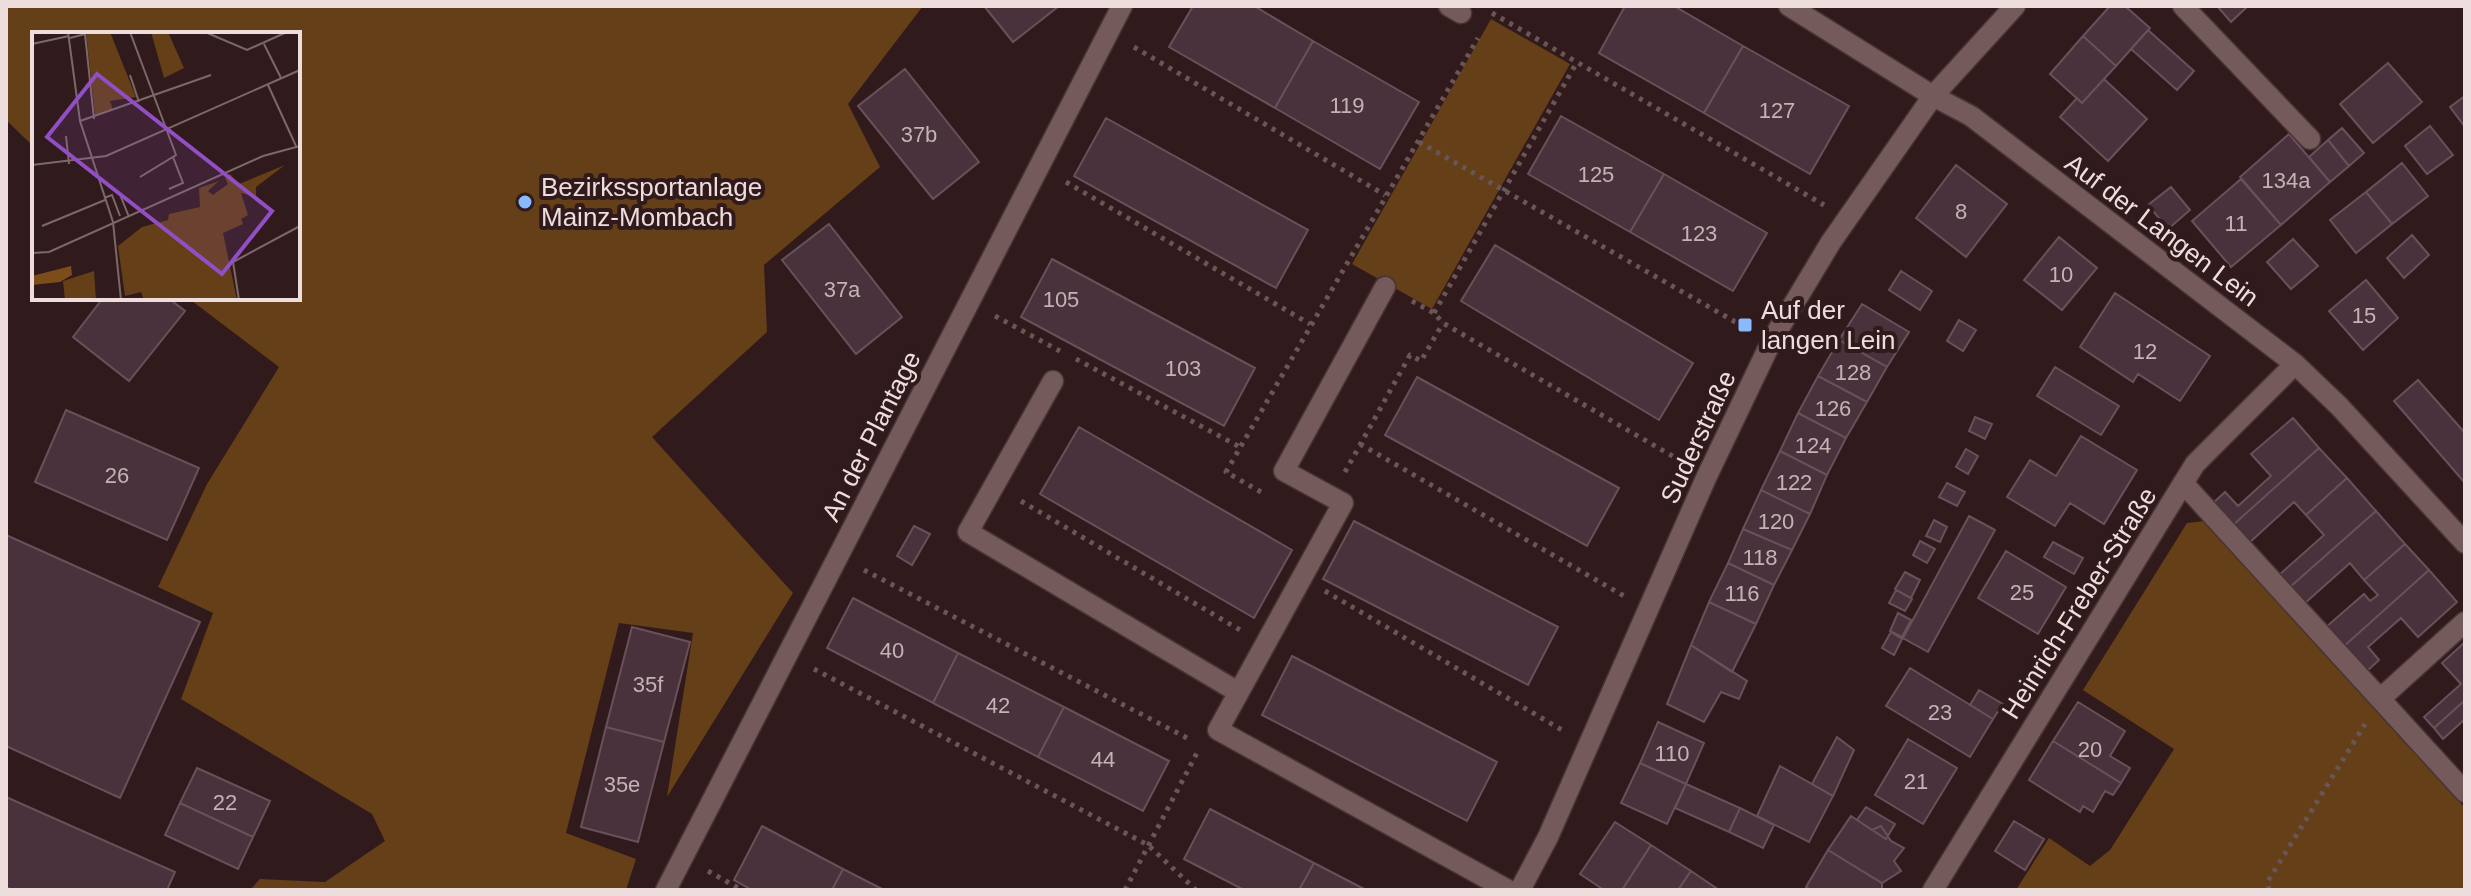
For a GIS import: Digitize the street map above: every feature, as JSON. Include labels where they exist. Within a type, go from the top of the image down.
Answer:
[{"type":"street","name":"An der Plantage","points":[[666,890],[1122,6]]},
{"type":"street","name":"Auf der Langen Lein","points":[[1789,6],[1933,96],[1971,116],[2295,364],[2339,406],[2465,543]]},
{"type":"street","name":"Suderstraße","points":[[1520,890],[1548,837],[1706,478],[1772,340],[1831,242],[1933,96],[2015,6]]},
{"type":"street","points":[[2183,6],[2310,139]]},
{"type":"street","points":[[1385,287],[1284,471],[1343,503],[1218,730],[1508,890]]},
{"type":"street","name":"Heinrich-Freber-Straße","points":[[1933,890],[2195,464],[2295,364]]},
{"type":"street","points":[[1053,381],[968,532],[1238,692]]},
{"type":"street","points":[[2183,483],[2465,792]]},
{"type":"street","points":[[2382,700],[2465,622]]},
{"type":"path","points":[[1488,20],[1496,6]]},
{"type":"path","points":[[1492,13],[1824,205]]},
{"type":"path","points":[[1264,494],[1226,472],[1484,28]]},
{"type":"path","points":[[1108,32],[1385,195]]},
{"type":"path","points":[[1434,313],[1577,62]]},
{"type":"path","points":[[1419,142],[1750,331]]},
{"type":"path","points":[[1080,191],[1310,324]]},
{"type":"path","points":[[1345,265],[1434,313],[1443,323],[1685,464]]},
{"type":"path","points":[[969,302],[1240,447]]},
{"type":"path","points":[[1330,496],[1410,355],[1421,361],[1443,323]]},
{"type":"path","points":[[1360,444],[1625,597]]},
{"type":"path","points":[[994,485],[1265,644]]},
{"type":"path","points":[[838,556],[1200,745],[1125,890]]},
{"type":"path","points":[[1302,578],[1566,732]]},
{"type":"path","points":[[831,678],[1148,845],[1196,890]]},
{"type":"path","points":[[2269,890],[2268,881],[2382,700]]},
{"type":"shaded area","points":[[6,6],[923,6],[848,104],[880,167],[764,265],[767,332],[652,437],[793,593],[667,797],[693,633],[619,623],[566,833],[636,859],[626,890],[250,890],[260,879],[325,882],[385,841],[372,814],[181,699],[213,613],[158,587],[207,484],[279,367],[191,300],[300,300],[300,32],[32,32],[32,145],[6,120]]},
{"type":"shaded area","points":[[1491,19],[1570,64],[1432,309],[1352,264]]},
{"type":"shaded area","points":[[2205,521],[2465,808],[2465,890],[2016,890],[2049,838],[2090,866],[2110,850],[2174,749],[2083,690],[2187,523]]},
{"type":"building","points":[[984,6],[1059,6],[1013,42]]},
{"type":"building","points":[[1193,6],[1254,6],[1313,41],[1275,108],[1169,47]]},
{"type":"building","points":[[1625,6],[1674,6],[1743,46],[1704,113],[1599,53]]},
{"type":"building","points":[[2110,6],[2125,6],[2150,28],[2116,66],[2083,36]]},
{"type":"building","points":[[2217,6],[2248,6],[2231,22]]},
{"type":"building","points":[[2148,30],[2194,71],[2177,90],[2131,49]]},
{"type":"building","points":[[2083,36],[2116,66],[2082,103],[2050,74]]},
{"type":"building","points":[[1313,41],[1419,102],[1380,169],[1275,108]]},
{"type":"building","points":[[1743,46],[1849,106],[1810,174],[1704,113]]},
{"type":"building","points":[[2388,63],[2422,102],[2373,143],[2340,104]]},
{"type":"building","points":[[905,69],[979,162],[933,199],[858,106]]},
{"type":"building","points":[[2104,79],[2147,119],[2108,161],[2060,117],[2077,98],[2082,103]]},
{"type":"building","points":[[2465,96],[2465,127],[2450,107]]},
{"type":"building","points":[[1561,116],[1664,174],[1630,232],[1528,174]]},
{"type":"building","points":[[1106,118],[1308,230],[1276,288],[1074,176]]},
{"type":"building","points":[[2430,126],[2453,155],[2427,174],[2405,146]]},
{"type":"building","points":[[2342,128],[2364,153],[2349,166],[2328,140]]},
{"type":"building","points":[[2289,134],[2330,182],[2281,225],[2240,177]]},
{"type":"building","points":[[2328,140],[2349,166],[2330,182],[2309,157]]},
{"type":"building","points":[[2402,163],[2428,196],[2392,224],[2366,192]]},
{"type":"building","points":[[1956,165],[2007,204],[1966,257],[1916,218]]},
{"type":"building","points":[[1664,174],[1767,233],[1733,291],[1630,232]]},
{"type":"building","points":[[2241,179],[2281,225],[2231,267],[2192,221]]},
{"type":"building","points":[[2171,187],[2190,210],[2168,229],[2148,205]]},
{"type":"building","points":[[2366,192],[2392,224],[2356,253],[2330,220]]},
{"type":"building","points":[[829,224],[902,317],[856,354],[782,260]]},
{"type":"building","points":[[2412,235],[2429,255],[2404,278],[2387,258]]},
{"type":"building","points":[[2059,237],[2097,268],[2062,310],[2024,280]]},
{"type":"building","points":[[2293,239],[2318,266],[2291,289],[2267,262]]},
{"type":"building","points":[[1495,245],[1693,363],[1659,420],[1461,301]]},
{"type":"building","points":[[1052,259],[1255,368],[1224,426],[1021,317]]},
{"type":"building","points":[[1901,271],[1932,291],[1920,310],[1889,290]]},
{"type":"building","points":[[2366,280],[2398,318],[2363,350],[2329,311]]},
{"type":"building","points":[[2115,293],[2210,356],[2180,401],[2138,374],[2133,382],[2080,347]]},
{"type":"building","points":[[101,300],[171,300],[185,311],[129,381],[73,337]]},
{"type":"building","points":[[1862,304],[1909,332],[1887,367],[1839,340]]},
{"type":"building","points":[[1959,320],[1976,330],[1963,351],[1947,341]]},
{"type":"building","points":[[1839,340],[1887,367],[1867,402],[1818,376]]},
{"type":"building","points":[[2055,367],[2119,406],[2101,435],[2037,396]]},
{"type":"building","points":[[1818,376],[1867,402],[1846,438],[1798,413]]},
{"type":"building","points":[[1417,377],[1619,488],[1587,546],[1385,435]]},
{"type":"building","points":[[2418,380],[2465,433],[2465,483],[2394,401]]},
{"type":"building","points":[[66,410],[199,468],[167,540],[35,482]]},
{"type":"building","points":[[1798,413],[1846,438],[1827,475],[1780,451]]},
{"type":"building","points":[[1975,417],[1992,424],[1985,439],[1969,431]]},
{"type":"building","points":[[2293,418],[2319,448],[2233,525],[2213,503],[2225,492],[2238,506],[2271,476],[2251,454]]},
{"type":"building","points":[[1079,427],[1292,550],[1254,618],[1040,494]]},
{"type":"building","points":[[2081,436],[2137,470],[2104,524],[2070,503],[2055,526],[2007,497],[2030,460],[2056,476]]},
{"type":"building","points":[[2319,448],[2347,478],[2306,515],[2294,502],[2249,543],[2233,525]]},
{"type":"building","points":[[1966,449],[1978,456],[1968,474],[1956,467]]},
{"type":"building","points":[[1780,451],[1827,475],[1810,514],[1761,490]]},
{"type":"building","points":[[2347,478],[2376,511],[2290,587],[2279,575],[2324,535],[2306,515]]},
{"type":"building","points":[[1947,483],[1965,492],[1957,506],[1939,497]]},
{"type":"building","points":[[1761,490],[1810,514],[1792,550],[1743,529]]},
{"type":"building","points":[[2376,511],[2405,544],[2364,580],[2350,563],[2305,603],[2290,587]]},
{"type":"building","points":[[1969,516],[1995,530],[1928,652],[1903,638]]},
{"type":"building","points":[[1934,520],[1947,527],[1940,542],[1926,536]]},
{"type":"building","points":[[1354,521],[1558,627],[1528,685],[1323,579]]},
{"type":"building","points":[[914,526],[930,534],[912,565],[897,556]]},
{"type":"building","points":[[1743,529],[1792,550],[1774,585],[1728,563]]},
{"type":"building","points":[[6,535],[200,622],[120,798],[6,746]]},
{"type":"building","points":[[1920,541],[1935,549],[1927,563],[1913,555]]},
{"type":"building","points":[[2053,542],[2083,558],[2074,574],[2044,557]]},
{"type":"building","points":[[2405,544],[2429,570],[2343,647],[2326,627],[2364,594],[2370,601],[2378,595],[2364,580]]},
{"type":"building","points":[[2006,551],[2066,587],[2038,634],[1978,598]]},
{"type":"building","points":[[1728,563],[1774,585],[1756,624],[1709,602]]},
{"type":"building","points":[[2429,570],[2457,602],[2418,637],[2401,618],[2368,647],[2379,660],[2366,672],[2343,647]]},
{"type":"building","points":[[1905,572],[1920,580],[1911,598],[1895,589]]},
{"type":"building","points":[[1896,590],[1912,599],[1905,611],[1889,603]]},
{"type":"building","points":[[853,598],[958,653],[933,703],[827,648]]},
{"type":"building","points":[[1709,602],[1756,624],[1732,672],[1691,645]]},
{"type":"building","points":[[1898,613],[1911,620],[1902,637],[1890,631]]},
{"type":"building","points":[[632,627],[690,642],[664,742],[606,727]]},
{"type":"building","points":[[1891,632],[1902,639],[1894,655],[1882,648]]},
{"type":"building","points":[[2465,642],[2465,700],[2434,728],[2424,717],[2461,684],[2442,663]]},
{"type":"building","points":[[1691,645],[1747,681],[1739,699],[1721,692],[1704,722],[1667,704]]},
{"type":"building","points":[[958,653],[1064,707],[1038,757],[933,703]]},
{"type":"building","points":[[1292,656],[1497,762],[1467,821],[1262,715]]},
{"type":"building","points":[[1910,668],[1993,719],[1970,757],[1886,706]]},
{"type":"building","points":[[1979,690],[2003,704],[1993,719],[1970,705]]},
{"type":"building","points":[[2465,700],[2465,719],[2443,739],[2434,728]]},
{"type":"building","points":[[2078,702],[2125,731],[2110,756],[2130,768],[2121,783],[2053,741]]},
{"type":"building","points":[[1064,707],[1169,761],[1143,811],[1038,757]]},
{"type":"building","points":[[1658,722],[1704,743],[1686,784],[1640,763]]},
{"type":"building","points":[[606,727],[664,742],[638,842],[581,827]]},
{"type":"building","points":[[1837,737],[1854,750],[1833,796],[1812,784]]},
{"type":"building","points":[[1908,739],[1957,768],[1923,824],[1875,795]]},
{"type":"building","points":[[2053,741],[2121,783],[2113,795],[2105,791],[2093,812],[2083,806],[2080,812],[2029,780]]},
{"type":"building","points":[[1640,763],[1686,784],[1667,824],[1621,803]]},
{"type":"building","points":[[1780,766],[1833,796],[1809,842],[1757,816]]},
{"type":"building","points":[[197,768],[270,801],[253,837],[180,803]]},
{"type":"building","points":[[1686,784],[1740,808],[1729,832],[1675,808]]},
{"type":"building","points":[[6,797],[175,872],[167,890],[12,890],[6,887]]},
{"type":"building","points":[[180,803],[253,837],[238,869],[165,835]]},
{"type":"building","points":[[1866,807],[1895,824],[1886,839],[1857,820]]},
{"type":"building","points":[[1740,808],[1774,825],[1763,848],[1729,832]]},
{"type":"building","points":[[1210,809],[1314,863],[1299,890],[1244,890],[1184,859]]},
{"type":"building","points":[[1851,816],[1872,830],[1881,826],[1891,841],[1904,848],[1894,861],[1901,871],[1882,883],[1828,850]]},
{"type":"building","points":[[2014,821],[2044,839],[2025,870],[1995,851]]},
{"type":"building","points":[[1615,822],[1651,845],[1622,890],[1604,890],[1580,874]]},
{"type":"building","points":[[762,826],[843,869],[832,890],[752,890],[734,880]]},
{"type":"building","points":[[1651,845],[1691,871],[1678,890],[1622,890]]},
{"type":"building","points":[[1828,850],[1882,883],[1882,890],[1811,890],[1806,887]]},
{"type":"building","points":[[1314,863],[1366,890],[1299,890]]},
{"type":"building","points":[[843,869],[884,890],[832,890]]},
{"type":"building","points":[[1691,871],[1719,890],[1678,890]]},
{"type":"place","name":"Bezirkssportanlage Mainz-Mombach","points":[[525,202]]},
{"type":"place","name":"Auf der langen Lein","points":[[1745,325]]}]
